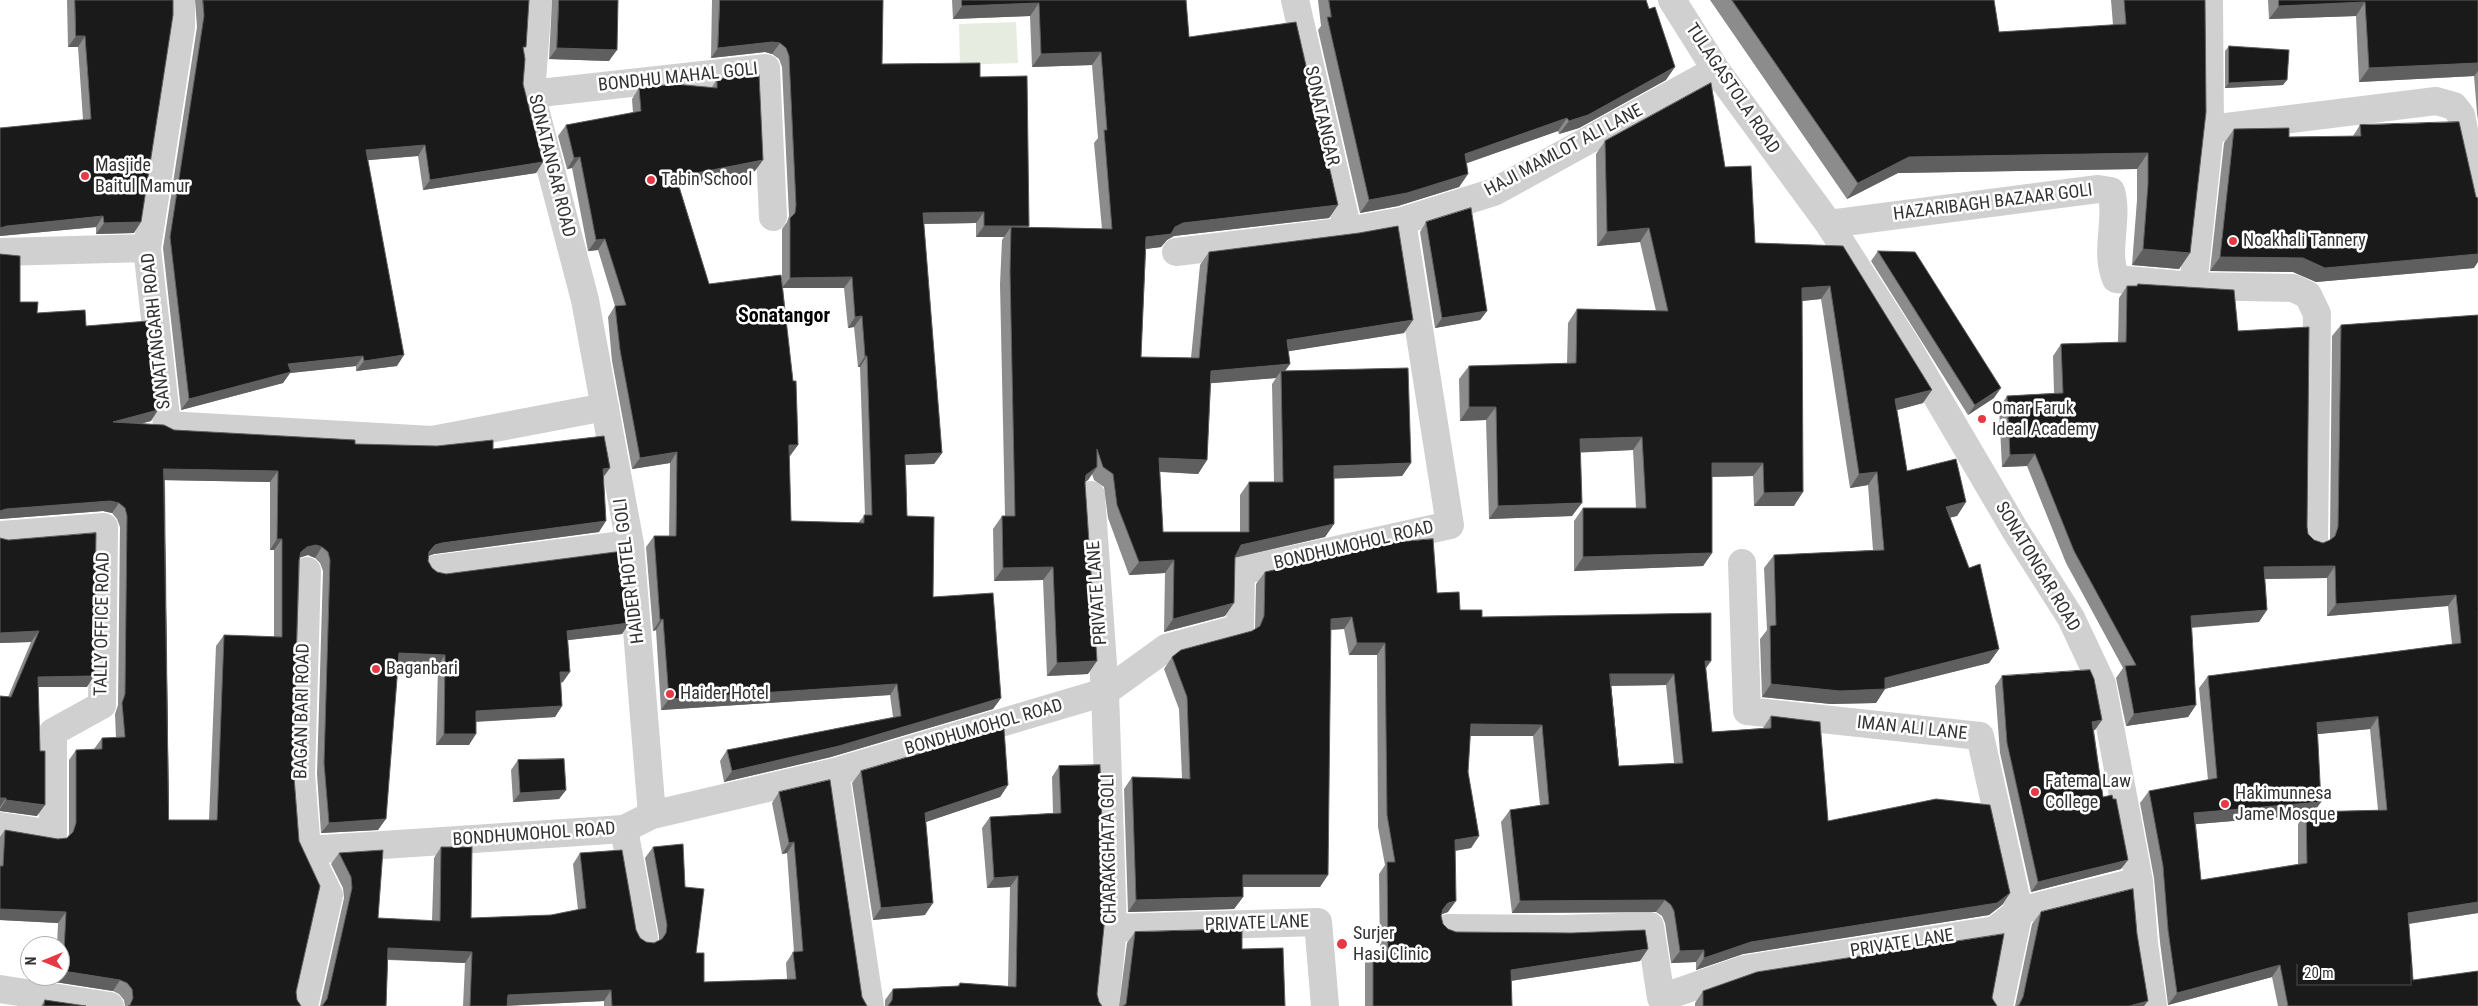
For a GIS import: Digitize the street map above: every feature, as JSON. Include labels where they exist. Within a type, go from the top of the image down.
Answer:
[{"type":"street","name":"SANATANGARH ROAD","points":[[181,0],[182,27],[147,248],[167,426],[432,440],[605,407]]},
{"type":"street","name":"SONATANGAR ROAD","points":[[538,0],[531,94],[585,300]]},
{"type":"street","name":"SONATANGAR","points":[[1295,0],[1348,231]]},
{"type":"street","name":"TULAGASTOLA ROAD","points":[[1672,0],[1716,70],[1794,178]]},
{"type":"street","points":[[2210,0],[2210,129],[2193,286],[2293,288],[2308,296],[2317,314],[2314,540]]},
{"type":"street","name":"BONDHU MAHAL GOLI","points":[[531,94],[766,68],[773,216]]},
{"type":"street","name":"HAJI MAMLOT ALI LANE","points":[[1176,252],[1348,231],[1402,221],[1494,192],[1716,70]]},
{"type":"street","points":[[2210,129],[2436,101],[2454,106],[2461,115],[2478,201]]},
{"type":"street","name":"SONATONGAR ROAD","points":[[1794,178],[1829,224],[1907,346],[2015,530],[2071,618],[2102,684],[2139,881],[2144,944],[2154,1006]]},
{"type":"street","name":"HAZARIBAGH BAZAAR GOLI","points":[[1829,224],[2098,189],[2111,191],[2115,206],[2111,268],[2116,279],[2193,286]]},
{"type":"street","name":"BONDHUMOHOL ROAD","points":[[306,850],[624,828],[652,816],[835,772],[1106,692],[1166,648],[1240,628],[1242,572],[1450,525],[1402,221]]},
{"type":"street","points":[[0,252],[147,248]]},
{"type":"street","name":"HAIDER HOTEL GOLI","points":[[585,300],[630,544],[652,816]]},
{"type":"street","name":"PRIVATE LANE","points":[[1091,495],[1106,692]]},
{"type":"street","name":"TALLY OFFICE ROAD","points":[[0,535],[104,527],[102,705],[53,732],[53,834],[0,826]]},
{"type":"street","points":[[436,568],[630,544]]},
{"type":"street","name":"IMAN ALI LANE","points":[[1742,563],[1747,711],[1980,736],[2019,911],[1999,1006]]},
{"type":"street","name":"BAGAN BARI ROAD","points":[[306,572],[301,774],[306,850]]},
{"type":"street","name":"CHARAKGHATA GOLI","points":[[1105,1006],[1112,928],[1106,692]]},
{"type":"street","points":[[835,772],[870,1006]]},
{"type":"street","points":[[624,828],[644,938]]},
{"type":"street","points":[[304,1006],[329,895],[306,850]]},
{"type":"street","name":"PRIVATE LANE","points":[[1448,928],[1564,929],[1650,926],[1662,1002],[1745,969],[1995,930],[2019,911],[2139,881]]},
{"type":"street","name":"PRIVATE LANE","points":[[1112,928],[1318,922],[1325,1006]]},
{"type":"street","points":[[0,989],[110,1006]]},
{"type":"shaded area","points":[[1016,22],[1018,63],[960,65],[959,24]]},
{"type":"building","points":[[75,0],[173,0],[173,15],[141,222],[104,223],[103,216],[0,228],[0,128],[91,119],[85,36],[76,36]]},
{"type":"building","points":[[203,0],[529,0],[526,47],[523,47],[525,59],[523,84],[543,162],[430,180],[425,145],[366,150],[404,355],[364,361],[363,356],[288,364],[291,372],[189,399],[170,237],[204,16]]},
{"type":"building","points":[[559,0],[618,0],[617,50],[557,48]]},
{"type":"building","points":[[720,0],[883,0],[882,64],[980,63],[980,77],[1027,76],[1029,226],[984,226],[984,212],[923,213],[942,453],[905,455],[907,516],[934,517],[933,597],[993,593],[1001,698],[839,746],[732,771],[727,750],[901,716],[897,684],[669,699],[663,619],[660,620],[654,536],[676,536],[677,452],[640,458],[620,350],[615,306],[626,305],[605,239],[596,240],[580,157],[574,158],[566,125],[641,111],[639,88],[674,84],[717,88],[717,79],[759,74],[763,160],[676,177],[709,284],[781,275],[793,381],[796,381],[798,445],[789,445],[791,521],[864,523],[864,515],[872,515],[867,356],[865,356],[862,316],[855,317],[852,277],[790,278],[790,218],[795,213],[796,205],[789,56],[786,48],[780,43],[772,42],[718,48]]},
{"type":"building","points":[[962,0],[1186,0],[1189,37],[1296,22],[1338,205],[1183,223],[1175,227],[1171,234],[1146,237],[1141,357],[1199,358],[1209,252],[1359,233],[1398,226],[1413,320],[1287,340],[1290,364],[1211,371],[1207,460],[1159,458],[1163,532],[1249,532],[1249,482],[1283,482],[1281,371],[1408,368],[1411,463],[1334,466],[1334,524],[1241,545],[1235,557],[1234,603],[1173,619],[1174,560],[1139,562],[1117,505],[1113,474],[1103,467],[1097,449],[1097,467],[1086,475],[1085,483],[1097,661],[1057,663],[1053,567],[1003,568],[1002,516],[1015,516],[1010,271],[1011,227],[1112,229],[1104,130],[1107,130],[1101,52],[1041,54],[1039,3],[962,6]]},
{"type":"building","points":[[1329,0],[1646,0],[1649,9],[1655,7],[1675,67],[1588,115],[1569,121],[1567,118],[1465,154],[1468,174],[1407,193],[1369,200],[1327,17],[1331,17]]},
{"type":"building","points":[[1732,0],[1994,0],[1999,32],[2126,24],[2124,0],[2205,0],[2206,112],[2190,253],[2143,249],[2148,184],[2148,153],[1909,157],[1858,183]]},
{"type":"building","points":[[2279,0],[2478,0],[2478,63],[2369,68],[2365,2],[2279,6]]},
{"type":"building","points":[[2229,46],[2289,50],[2287,80],[2229,83]]},
{"type":"building","points":[[1711,83],[1725,167],[1751,166],[1755,243],[1843,246],[1932,390],[1895,399],[1907,471],[1956,459],[1966,502],[1946,507],[1969,568],[1980,564],[1999,649],[1885,678],[1885,689],[1840,691],[1771,684],[1770,626],[1776,625],[1774,555],[1884,550],[1877,472],[1859,474],[1830,286],[1802,288],[1803,492],[1764,493],[1763,463],[1712,463],[1712,553],[1583,557],[1583,508],[1646,508],[1642,437],[1580,439],[1582,503],[1498,506],[1496,407],[1469,407],[1469,366],[1576,363],[1577,309],[1668,311],[1649,228],[1607,232],[1605,141]]},
{"type":"building","points":[[2459,122],[2476,197],[2478,198],[2478,254],[2325,268],[2303,258],[2220,257],[2234,129],[2289,128],[2289,137],[2361,136],[2360,125]]},
{"type":"building","points":[[1471,208],[1487,311],[1442,318],[1426,222]]},
{"type":"building","points":[[1878,251],[1915,252],[2001,388],[1975,405]]},
{"type":"building","points":[[0,254],[20,256],[20,302],[38,302],[37,313],[85,310],[86,326],[148,321],[158,410],[113,422],[164,425],[174,430],[355,440],[355,444],[437,446],[493,440],[493,449],[604,436],[610,468],[603,469],[606,521],[442,543],[435,545],[429,552],[428,561],[437,572],[446,574],[623,551],[629,623],[567,631],[570,672],[560,672],[562,706],[476,711],[476,734],[444,734],[445,655],[399,653],[386,819],[329,823],[324,763],[330,560],[328,552],[322,547],[316,545],[307,547],[301,552],[299,560],[293,764],[299,841],[320,886],[296,992],[297,1000],[301,1006],[128,1006],[133,998],[132,989],[127,983],[120,980],[70,972],[70,936],[65,936],[66,912],[0,909],[0,866],[3,866],[5,830],[58,839],[67,838],[73,832],[76,823],[76,750],[102,749],[102,738],[125,737],[122,703],[125,694],[127,516],[125,508],[119,503],[110,501],[0,511]],"holes":[[[164,469],[278,471],[277,539],[282,539],[282,637],[224,635],[217,820],[169,820]]]},
{"type":"building","points":[[2138,284],[2234,290],[2238,331],[2309,327],[2307,527],[2308,534],[2314,540],[2323,543],[2335,536],[2338,527],[2341,325],[2478,315],[2478,902],[2408,913],[2413,980],[2478,971],[2478,1006],[2288,1006],[2280,965],[2177,993],[2168,930],[2163,866],[2149,791],[2217,778],[2208,676],[2461,643],[2456,595],[2336,604],[2335,566],[2264,567],[2267,610],[2191,616],[2196,705],[2134,714],[2125,666],[2136,665],[2074,551],[2035,454],[2010,455],[2007,396],[2063,393],[2061,344],[2126,342],[2127,286],[2137,286]],"holes":[[[2378,717],[2387,810],[2306,812],[2307,863],[2201,880],[2194,813],[2321,802],[2317,723]]]},
{"type":"building","points":[[96,533],[94,676],[38,677],[40,751],[45,751],[45,805],[0,798],[0,696],[11,697],[39,631],[0,633],[0,538],[8,540]]},
{"type":"building","points":[[1433,539],[1437,593],[1459,592],[1460,610],[1482,610],[1482,617],[1711,613],[1711,661],[1705,661],[1712,732],[1771,728],[1771,716],[1820,722],[1828,821],[1936,799],[1990,805],[2010,893],[1997,903],[1751,942],[1704,958],[1704,950],[1680,951],[1674,911],[1665,900],[1520,901],[1510,810],[1549,804],[1542,725],[1471,724],[1468,772],[1479,836],[1455,840],[1456,901],[1448,903],[1443,909],[1441,916],[1443,924],[1448,929],[1456,932],[1572,933],[1645,930],[1648,949],[1511,970],[1512,1006],[1373,1006],[1373,951],[1388,951],[1387,862],[1395,862],[1387,815],[1385,643],[1357,643],[1352,617],[1331,619],[1328,875],[1243,875],[1243,897],[1136,900],[1132,777],[1190,779],[1187,697],[1172,657],[1181,650],[1252,631],[1260,626],[1264,616],[1265,572],[1398,542]],"holes":[[[1610,674],[1674,674],[1683,763],[1619,766]]]},
{"type":"building","points":[[2090,670],[2094,679],[2102,720],[2092,722],[2103,797],[2112,795],[2113,799],[2116,799],[2128,860],[2038,882],[2007,743],[2002,676]]},
{"type":"building","points":[[1004,729],[1008,785],[925,813],[933,903],[881,908],[861,771]]},
{"type":"building","points":[[564,759],[566,790],[520,793],[518,760]]},
{"type":"building","points":[[1100,765],[1105,917],[1097,994],[1102,1006],[888,1006],[892,1000],[893,989],[959,986],[960,983],[1016,987],[1018,876],[994,878],[990,817],[1061,813],[1059,766]]},
{"type":"building","points":[[830,780],[862,997],[867,1006],[612,1006],[611,990],[508,995],[507,1006],[470,1006],[472,952],[388,948],[386,1006],[322,1006],[327,999],[352,888],[351,877],[339,853],[383,850],[378,918],[440,921],[441,847],[472,847],[471,918],[551,915],[586,908],[580,853],[622,850],[636,930],[640,938],[646,942],[654,943],[662,939],[666,933],[667,925],[653,847],[683,844],[685,887],[704,889],[696,953],[704,953],[704,982],[796,979],[793,952],[803,951],[794,842],[789,843],[779,792]]},
{"type":"building","points":[[2133,889],[2137,934],[2148,1001],[2129,1006],[2017,1006],[2023,997],[2041,912]]},
{"type":"building","points":[[1242,929],[1242,949],[1283,948],[1285,1006],[1123,1006],[1126,1004],[1135,932]]},
{"type":"building","points":[[2004,934],[1992,998],[1997,1006],[1703,1006],[1703,991],[1757,972]]},
{"type":"building","points":[[45,1000],[86,1006],[44,1006]]},
{"type":"place","name":"Masjide Baitul Mamur","points":[[85,176]]},
{"type":"place","name":"Tabin School","points":[[651,180]]},
{"type":"place","name":"Noakhali Tannery","points":[[2233,241]]},
{"type":"place","name":"Omar Faruk Ideal Academy","points":[[1982,419]]},
{"type":"place","name":"Baganbari","points":[[376,669]]},
{"type":"place","name":"Haider Hotel","points":[[670,694]]},
{"type":"place","name":"Fatema Law College","points":[[2035,792]]},
{"type":"place","name":"Hakimunnesa Jame Mosque","points":[[2225,804]]},
{"type":"place","name":"Surjer Hasi Clinic","points":[[1342,944]]},
{"type":"district","name":"Sonatangor","points":[[784,317]]}]
